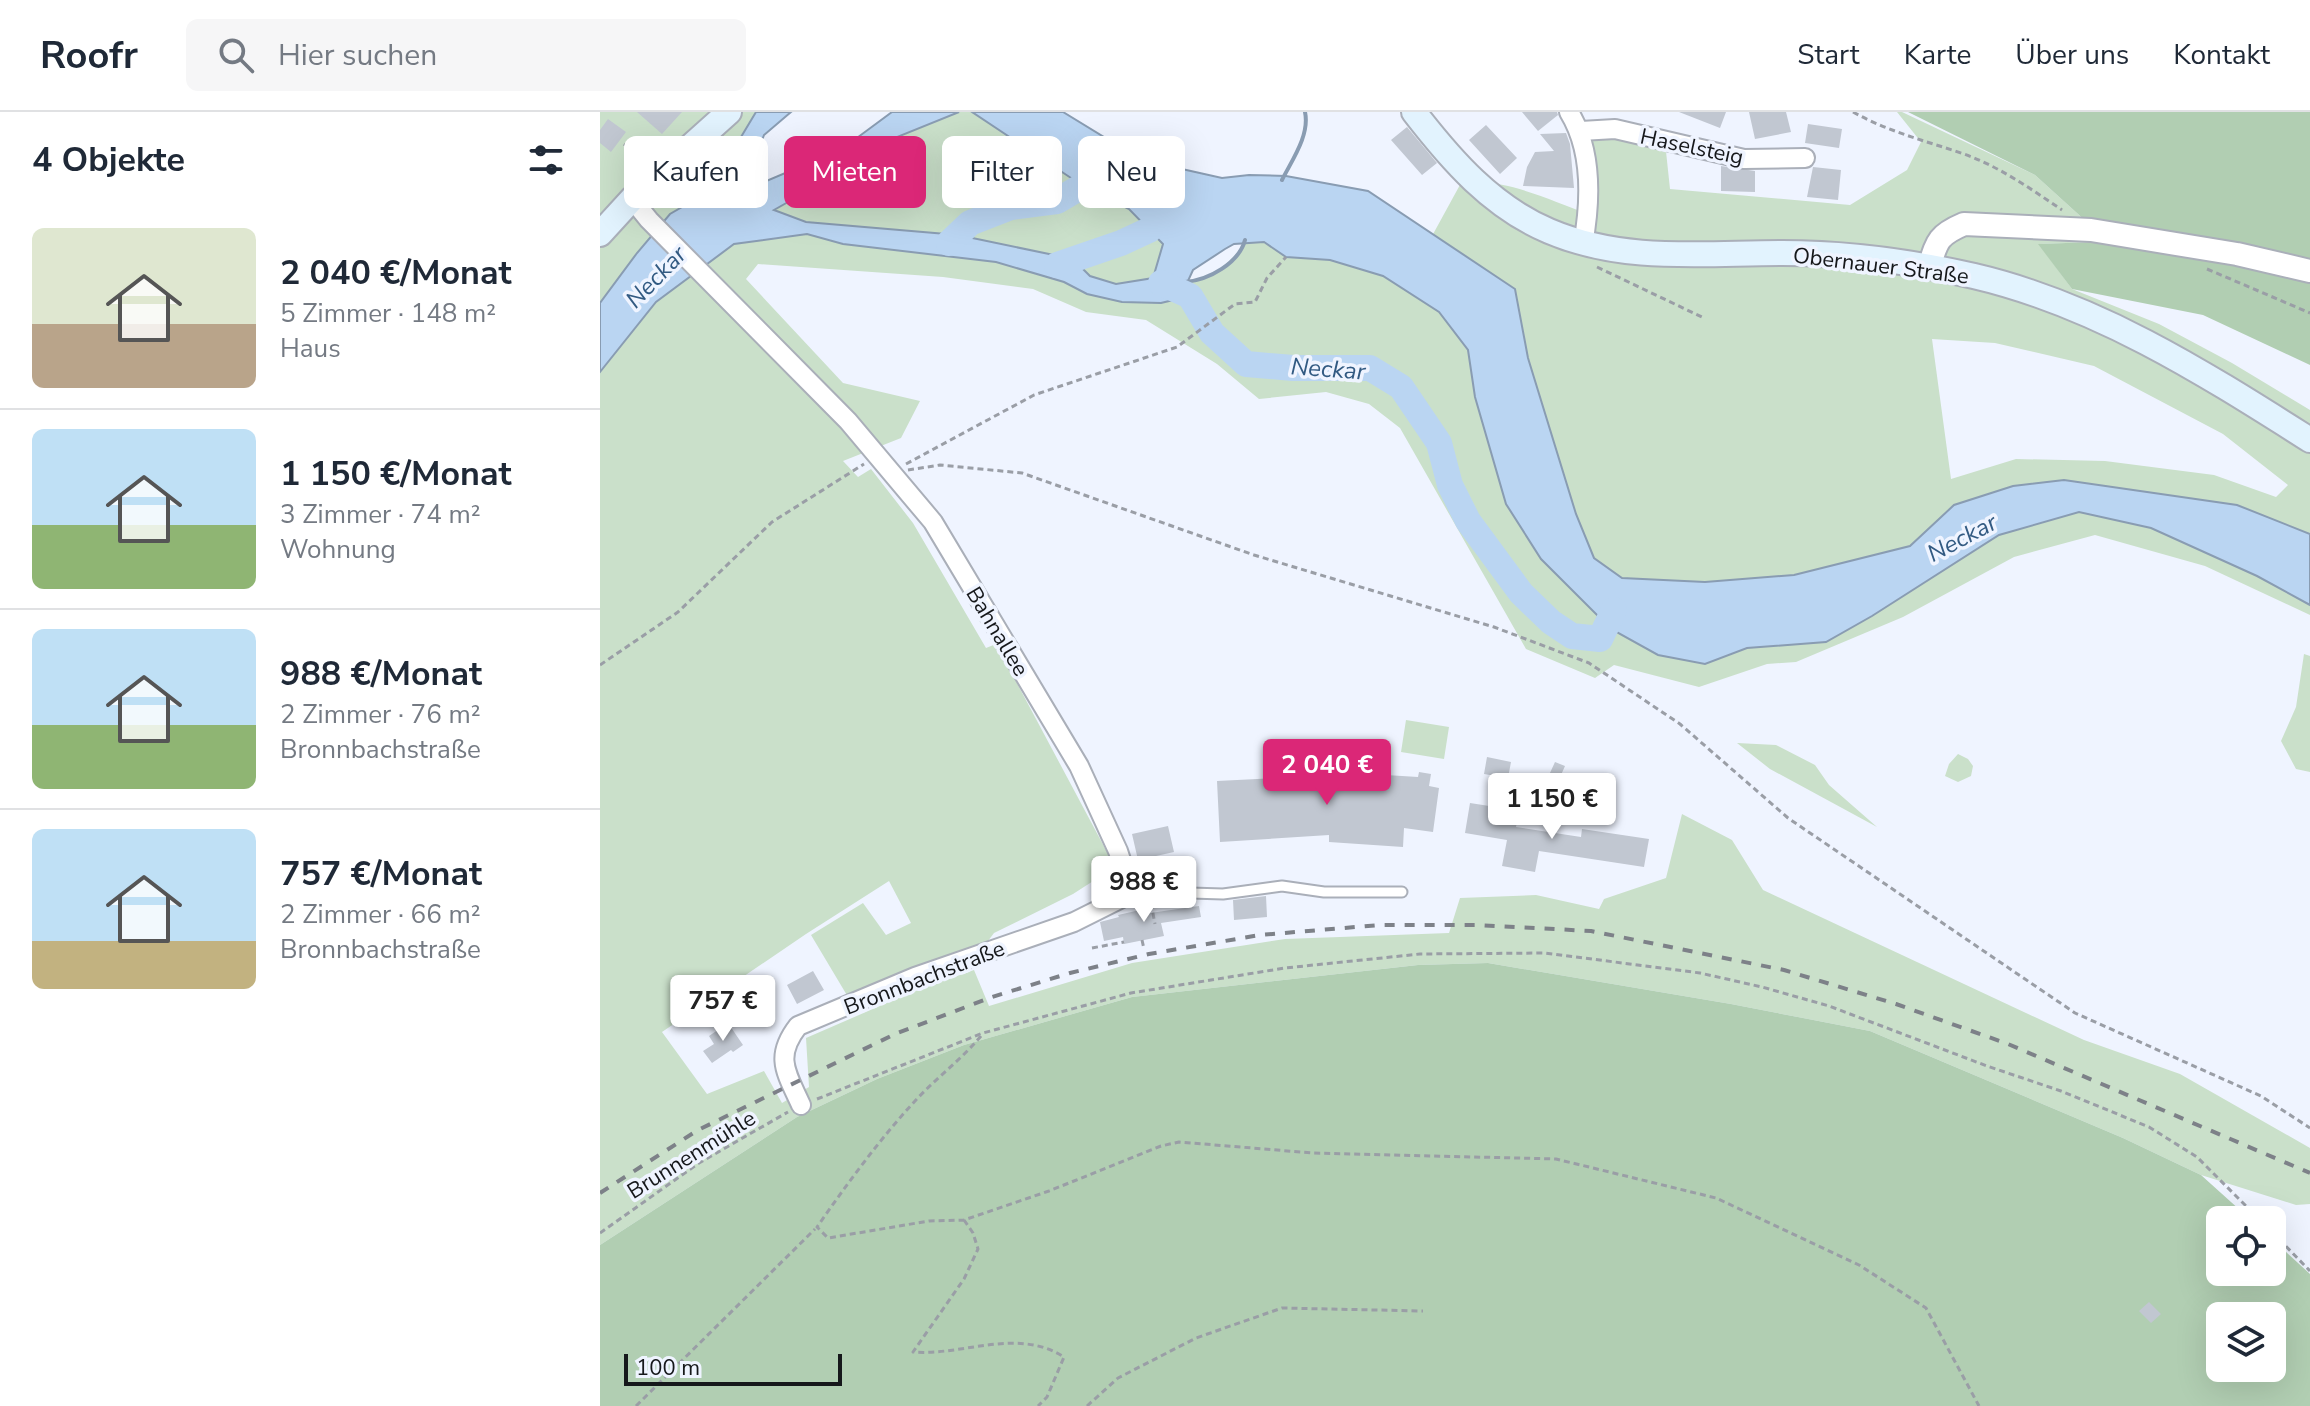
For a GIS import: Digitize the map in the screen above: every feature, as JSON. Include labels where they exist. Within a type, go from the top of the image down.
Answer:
[{"type":"main road","points":[[702,136],[729,112]]},
{"type":"main road","name":"Obernauer Straße","points":[[1414,112],[1473,181],[1496,199],[1546,230],[1583,244],[1625,252],[1843,256],[1975,276],[2035,293],[2151,343],[2310,440]]},
{"type":"main road","points":[[600,234],[624,208]]},
{"type":"street","points":[[1569,112],[1581,131],[1588,178],[1589,214],[1583,244]]},
{"type":"street","name":"Haselsteig","points":[[1581,131],[1615,129],[1744,159],[1805,158]]},
{"type":"street","name":"Bahnallee","points":[[639,208],[848,421],[933,522],[1079,766],[1118,851],[1127,878],[1126,891]]},
{"type":"street","points":[[1929,267],[1935,247],[1946,231],[1964,224],[2091,230],[2237,254],[2310,271]]},
{"type":"street","name":"Bronnbachstraße","points":[[801,1105],[783,1058],[787,1041],[798,1026],[915,977],[1074,922],[1116,902],[1126,891]]},
{"type":"lane","points":[[1126,891],[1223,894],[1282,886],[1335,892],[1402,892]]},
{"type":"path","points":[[1853,112],[1912,139],[1964,154],[1994,167],[2066,213]]},
{"type":"path","points":[[1583,244],[1590,263],[1704,318]]},
{"type":"path","points":[[892,472],[1034,395],[1177,347],[1235,304],[1255,302],[1267,278],[1286,257]]},
{"type":"path","points":[[2205,268],[2310,313]]},
{"type":"path","points":[[600,665],[678,612],[772,522],[877,455]]},
{"type":"path","points":[[892,472],[940,465],[1022,473],[1254,555],[1494,627],[1589,663],[1680,724],[1788,818],[2075,1013],[2261,1096],[2310,1128]]},
{"type":"path","points":[[1149,891],[1155,924]]},
{"type":"path","points":[[1142,940],[1144,949]]},
{"type":"path","points":[[1092,948],[1124,942]]},
{"type":"path","name":"Brunnenmühle","points":[[600,1233],[699,1163],[801,1105],[983,1033],[1131,993],[1285,968],[1420,954],[1545,953],[1700,973],[1829,1006],[2061,1091],[2149,1127],[2197,1157],[2246,1206]]},
{"type":"path","points":[[636,1406],[817,1227],[896,1123],[917,1099],[965,1056],[983,1033]]},
{"type":"path","points":[[817,1227],[828,1238],[929,1221],[964,1220],[1179,1142],[1313,1153],[1556,1159],[1716,1198],[1859,1265],[1926,1308],[1979,1406]]},
{"type":"path","points":[[964,1220],[973,1233],[978,1249],[964,1279],[913,1352],[1024,1342],[1049,1347],[1064,1357],[1047,1397],[1038,1406]]},
{"type":"path","points":[[2286,1246],[2310,1271]]},
{"type":"path","points":[[1087,1406],[1118,1378],[1196,1338],[1282,1308],[1423,1311]]},
{"type":"green space","points":[[600,112],[756,112],[742,136],[624,136],[624,208],[681,208],[670,214],[600,303]]},
{"type":"green space","points":[[959,112],[972,112],[1008,136],[942,136],[942,208],[1062,208],[1062,172],[1078,183],[1078,208],[1127,208],[1164,244],[1154,278],[1116,284],[1090,276],[1072,259],[958,235],[806,222],[772,210],[784,203],[784,208],[926,208],[926,136],[899,136]]},
{"type":"green space","points":[[1897,112],[2035,175],[2089,224],[2095,242],[2039,244],[2072,289],[2159,324],[2310,410],[2310,534],[2237,505],[1954,505],[1910,546],[1794,575],[1705,582],[1622,579],[1594,558],[1576,514],[1528,358],[1515,289],[1432,236],[1461,183],[1510,186],[1588,214],[1581,131],[1665,142],[1670,189],[1850,205],[1907,170],[1921,142]],"holes":[[[1932,339],[1995,343],[2094,366],[2223,434],[2288,485],[2276,497],[2214,475],[2105,461],[2016,459],[1951,479]]]},
{"type":"green space","points":[[1908,112],[2310,112],[2310,365],[2203,315],[2072,289],[2038,244],[2094,242],[2089,224],[2035,175]]},
{"type":"green space","points":[[807,234],[843,244],[996,262],[1064,282],[1087,294],[1190,295],[1187,283],[1221,268],[1246,242],[1264,242],[1286,257],[1330,260],[1383,276],[1439,312],[1468,350],[1475,397],[1506,504],[1705,664],[1747,648],[1826,642],[1999,535],[2079,512],[2151,528],[2257,576],[2310,605],[2310,615],[2205,566],[2095,535],[2014,557],[1903,617],[1796,662],[1767,664],[1699,687],[1614,665],[1595,678],[1526,649],[1400,428],[1369,404],[1326,392],[1259,399],[1217,364],[1146,320],[1086,312],[1033,289],[943,277],[758,264],[746,279],[843,383],[920,401],[901,438],[843,461],[858,477],[871,469],[913,523],[986,648],[996,644],[1115,867],[1073,894],[994,933],[988,941],[848,997],[811,935],[863,903],[886,935],[911,923],[889,881],[662,1032],[707,1094],[764,1071],[782,1103],[809,1087],[806,1038],[912,992],[974,970],[989,1006],[1132,963],[1285,939],[1449,933],[1460,898],[1536,895],[1599,909],[1604,899],[1666,878],[1682,814],[1732,840],[1763,890],[2084,1040],[2180,1074],[2310,1148],[2310,1204],[2296,1205],[2201,1175],[2123,1138],[1870,1031],[1488,963],[1418,965],[1132,997],[964,1045],[877,1079],[797,1117],[600,1245],[600,372],[656,302],[734,244]]},
{"type":"green space","points":[[2304,654],[2310,656],[2310,772],[2296,769],[2281,741],[2296,707]]},
{"type":"green space","points":[[1406,720],[1449,727],[1444,759],[1401,752]]},
{"type":"green space","points":[[1737,743],[1776,745],[1815,765],[1829,785],[1877,827],[1770,769]]},
{"type":"green space","points":[[1958,754],[1973,766],[1971,776],[1958,782],[1945,776],[1949,764]]},
{"type":"green space","points":[[1488,963],[1870,1031],[2123,1138],[2201,1175],[2235,1206],[2206,1206],[2206,1286],[2286,1286],[2286,1252],[2310,1274],[2310,1406],[600,1406],[600,1245],[797,1117],[877,1079],[964,1045],[1132,997],[1418,965]]},
{"type":"water","points":[[756,112],[791,112],[764,136],[742,136]]},
{"type":"water","points":[[892,112],[959,112],[899,136],[860,136]]},
{"type":"water","points":[[972,112],[1063,112],[1102,136],[1078,136],[1078,183],[1062,172],[1062,136],[1008,136]]},
{"type":"water","points":[[1185,170],[1222,178],[1286,176],[1368,191],[1515,289],[1528,358],[1576,514],[1594,558],[1622,578],[1705,582],[1794,575],[1910,546],[1954,505],[2013,486],[2064,480],[2237,505],[2310,534],[2310,605],[2257,576],[2151,528],[2079,512],[1999,535],[1826,642],[1747,648],[1705,664],[1658,655],[1611,629],[1541,559],[1506,504],[1475,397],[1468,350],[1439,312],[1383,276],[1330,260],[1286,257],[1264,242],[1234,244],[1193,270],[1187,283],[1190,296],[1161,303],[1122,302],[1087,294],[1064,282],[996,262],[843,244],[807,234],[734,244],[656,302],[600,372],[600,303],[670,214],[680,208],[768,208],[768,180],[784,174],[784,204],[774,210],[806,222],[958,235],[1073,259],[1090,276],[1116,284],[1153,278],[1163,244],[1127,208],[1185,208]]},
{"type":"building","points":[[637,112],[682,112],[662,134]]},
{"type":"building","points":[[1522,112],[1557,112],[1558,115],[1538,131]]},
{"type":"building","points":[[1679,112],[1726,112],[1720,128]]},
{"type":"building","points":[[1749,112],[1786,112],[1791,132],[1755,139]]},
{"type":"building","points":[[608,119],[626,132],[611,152],[600,143],[600,130]]},
{"type":"building","points":[[1808,124],[1842,129],[1839,148],[1805,143]]},
{"type":"building","points":[[1486,125],[1517,158],[1500,174],[1469,140]]},
{"type":"building","points":[[1407,127],[1437,163],[1422,175],[1391,140]]},
{"type":"building","points":[[1566,133],[1574,188],[1523,186],[1527,167],[1535,152],[1554,151],[1540,134]]},
{"type":"building","points":[[1721,166],[1755,171],[1755,192],[1721,191]]},
{"type":"building","points":[[1813,167],[1841,170],[1838,200],[1807,197]]},
{"type":"building","points":[[1487,757],[1511,762],[1508,778],[1484,774]]},
{"type":"building","points":[[1321,760],[1322,771],[1418,777],[1419,772],[1431,774],[1429,786],[1439,788],[1433,832],[1404,828],[1403,847],[1329,842],[1329,835],[1220,842],[1217,781],[1299,777],[1298,761]]},
{"type":"building","points":[[1555,762],[1565,766],[1550,800],[1539,797]]},
{"type":"building","points":[[1470,803],[1502,808],[1502,812],[1511,813],[1510,821],[1517,822],[1516,827],[1581,837],[1582,829],[1649,839],[1644,867],[1539,851],[1535,872],[1502,866],[1507,840],[1465,833]]},
{"type":"building","points":[[1168,826],[1174,852],[1138,860],[1132,834]]},
{"type":"building","points":[[1266,896],[1267,917],[1234,920],[1233,900]]},
{"type":"building","points":[[1199,906],[1201,917],[1161,923],[1164,936],[1124,944],[1123,937],[1104,941],[1100,922],[1118,915],[1149,908],[1150,913]]},
{"type":"building","points":[[813,971],[824,990],[797,1004],[787,985]]},
{"type":"building","points":[[765,996],[775,1014],[754,1026],[744,1007]]},
{"type":"building","points":[[728,1023],[743,1045],[712,1063],[703,1051],[714,1044],[709,1036]]},
{"type":"building","points":[[2149,1302],[2161,1314],[2151,1323],[2139,1311]]},
{"type":"waterway","points":[[1282,180],[1303,138],[1305,112]]},
{"type":"waterway","name":"Neckar","points":[[949,243],[970,223],[1011,207],[1057,201],[1078,189]]},
{"type":"waterway","name":"Neckar","points":[[1057,265],[1149,230],[1168,208]]},
{"type":"waterway","points":[[1185,282],[1204,278],[1222,269],[1236,256],[1245,240]]},
{"type":"waterway","name":"Neckar","points":[[1161,283],[1190,296],[1212,333],[1246,364],[1293,368],[1370,368],[1401,387],[1439,443],[1450,485],[1468,521],[1521,593],[1551,622],[1572,636],[1600,639],[1614,610]]},
{"type":"railway","points":[[600,1193],[698,1130],[895,1034],[992,997],[1070,973],[1149,954],[1260,935],[1380,925],[1477,925],[1591,931],[1784,970],[1896,1004],[2008,1044],[2310,1173]]}]
